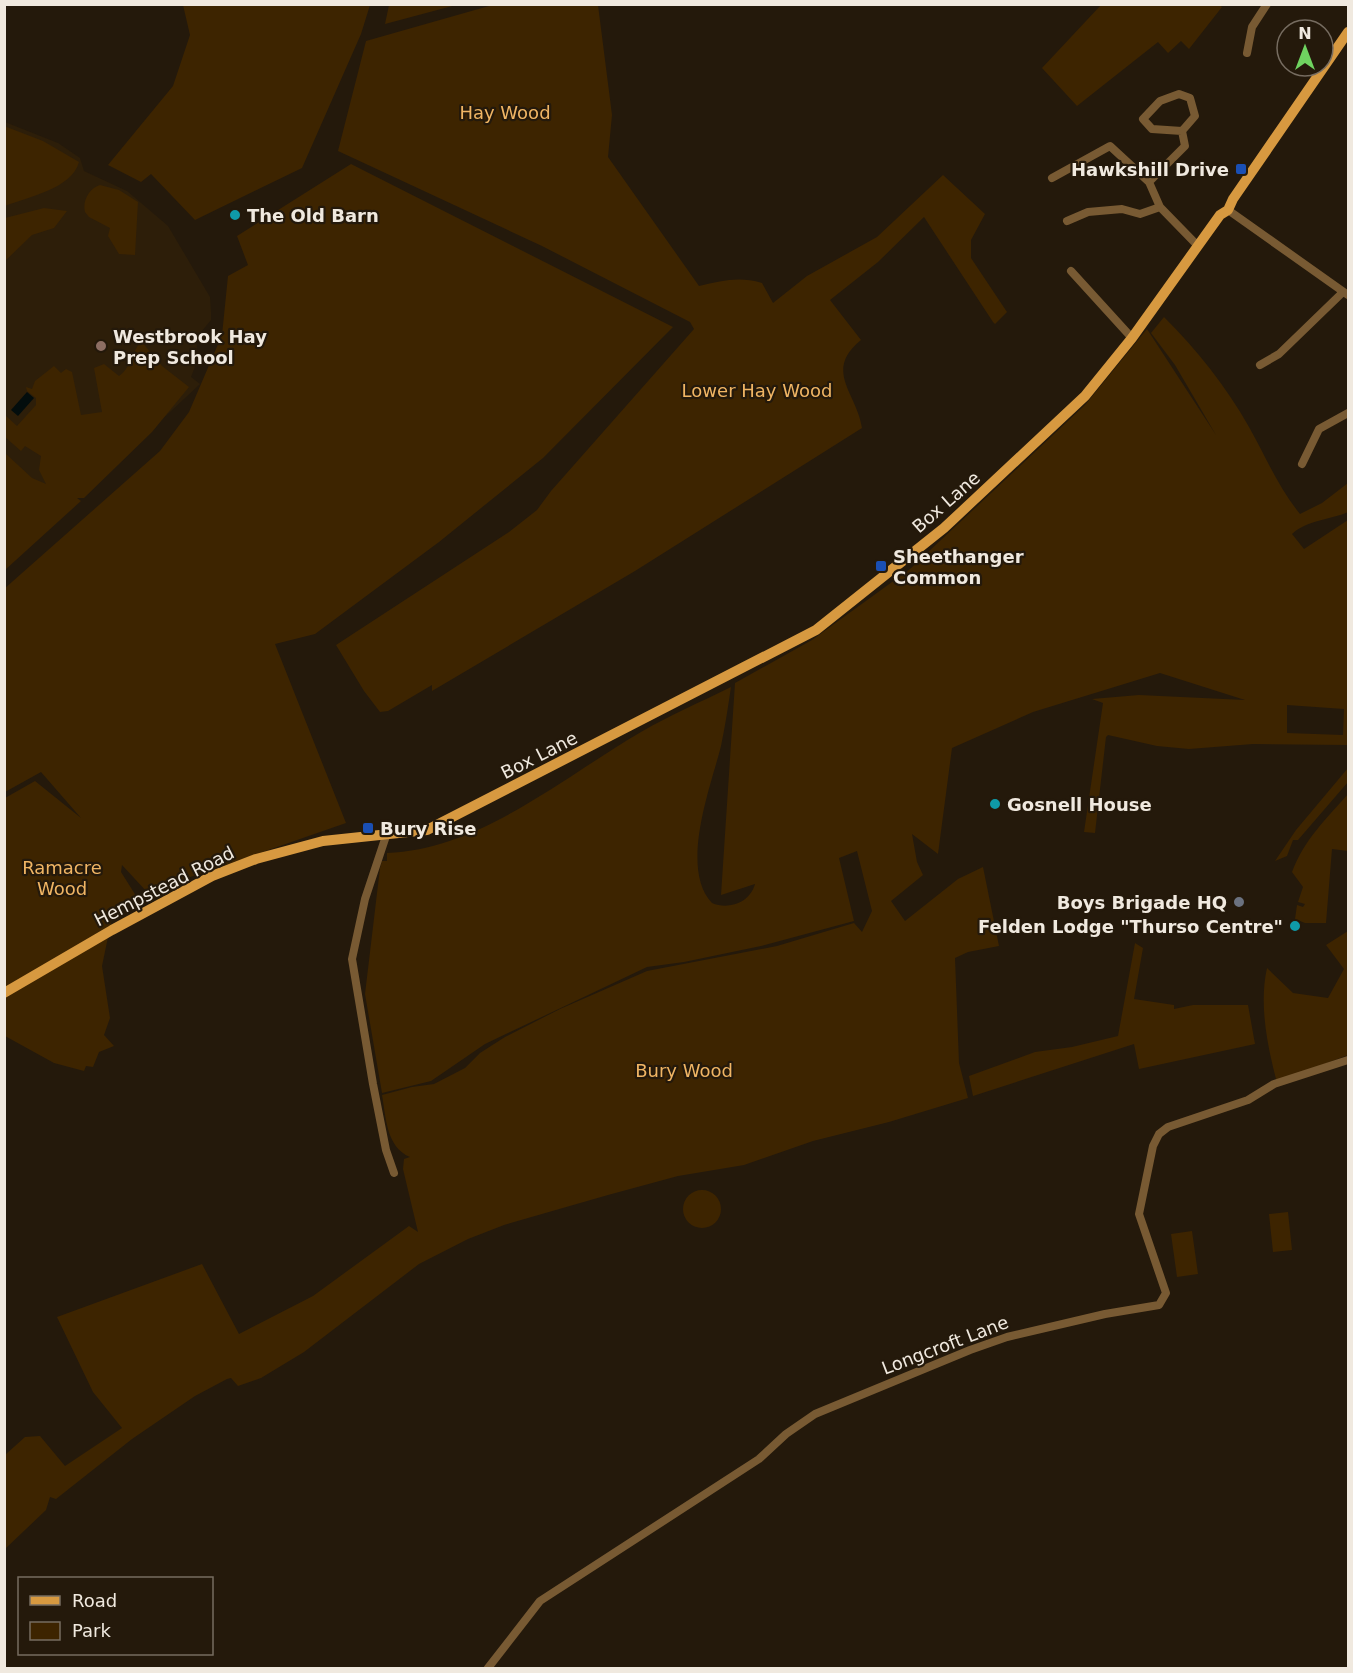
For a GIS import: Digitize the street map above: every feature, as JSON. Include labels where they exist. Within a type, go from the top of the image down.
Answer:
[{"type":"main road","name":"Box Lane","points":[[386,836],[427,830],[816,630],[944,528],[1041,439],[1097,383],[1220,216],[1228,210],[1233,199],[1348,32]]},
{"type":"main road","name":"Hempstead Road","points":[[4,993],[112,930],[212,876],[256,859],[323,841],[386,836]]},
{"type":"street","points":[[1247,53],[1252,27],[1267,4]]},
{"type":"street","points":[[1179,94],[1190,98],[1195,116],[1182,131],[1152,129],[1143,119],[1160,101],[1179,94]]},
{"type":"street","points":[[1149,182],[1185,146],[1182,131]]},
{"type":"street","points":[[1052,178],[1110,146],[1149,182],[1160,207],[1198,246]]},
{"type":"street","points":[[1067,221],[1088,212],[1122,209],[1140,214],[1160,207]]},
{"type":"street","points":[[1228,210],[1345,294],[1279,354],[1260,365]]},
{"type":"street","points":[[1071,271],[1132,338]]},
{"type":"street","points":[[1302,464],[1319,429],[1348,413]]},
{"type":"street","points":[[386,836],[364,899],[352,960],[386,1150],[394,1173]]},
{"type":"street","name":"Longcroft Lane","points":[[488,1668],[540,1601],[731,1478],[815,1414],[1007,1337],[1105,1314],[1159,1305],[1166,1293],[1139,1214],[1153,1146],[1160,1134],[1168,1127],[1248,1100],[1274,1084],[1348,1060]]},
{"type":"shaded area","name":"Westbrook Hay Prep School","points":[[5,122],[58,143],[80,158],[84,171],[127,191],[168,226],[210,297],[211,320],[196,338],[198,359],[191,377],[200,384],[5,566]]},
{"type":"shaded area","points":[[27,392],[34,398],[18,416],[11,410]]},
{"type":"green space","points":[[389,4],[456,5],[385,24]]},
{"type":"green space","name":"Lower Hay Wood","points":[[496,4],[598,5],[612,115],[608,157],[699,286],[730,280],[762,283],[773,303],[807,276],[877,237],[943,175],[985,214],[971,240],[971,258],[1007,312],[995,324],[993,322],[924,217],[878,262],[830,300],[861,340],[850,351],[844,362],[843,372],[862,428],[635,571],[432,691],[432,685],[388,711],[380,712],[364,691],[336,645],[509,532],[537,510],[551,491],[694,329],[690,322],[542,246],[338,151],[366,41]]},
{"type":"green space","points":[[183,5],[370,5],[361,34],[302,168],[195,220],[151,174],[141,182],[108,165],[173,86],[190,35]]},
{"type":"green space","points":[[1101,5],[1219,5],[1222,7],[1189,49],[1181,41],[1168,53],[1158,42],[1077,106],[1042,68]]},
{"type":"green space","points":[[4,126],[43,141],[79,162],[75,171],[68,179],[48,191],[5,206]]},
{"type":"green space","name":"Ramacre Wood","points":[[351,164],[673,327],[543,458],[439,542],[315,634],[275,644],[346,823],[147,892],[122,865],[121,872],[138,899],[113,913],[102,966],[110,1018],[104,1035],[114,1046],[99,1052],[93,1067],[86,1066],[84,1071],[54,1063],[5,1036],[5,798],[35,781],[81,818],[41,772],[5,792],[4,589],[160,451],[189,412],[222,335],[228,276],[248,265],[237,236]]},
{"type":"green space","points":[[100,185],[119,190],[138,202],[135,255],[119,254],[108,236],[110,228],[89,217],[85,212],[88,195]]},
{"type":"green space","points":[[44,208],[67,211],[54,228],[32,235],[5,261],[5,218]]},
{"type":"green space","name":"Bury Wood","points":[[1164,317],[1199,355],[1240,412],[1279,483],[1300,514],[1322,503],[1348,483],[1348,512],[1312,523],[1292,534],[1304,549],[1348,520],[1348,745],[1253,744],[1189,749],[1157,746],[1108,735],[1095,833],[1084,832],[1103,703],[1092,699],[1139,695],[1245,700],[1160,673],[1033,712],[952,748],[938,854],[912,834],[917,862],[923,875],[891,901],[905,921],[958,879],[983,867],[999,946],[968,952],[955,958],[959,1063],[968,1098],[889,1122],[813,1141],[744,1165],[678,1176],[608,1195],[504,1225],[468,1239],[419,1264],[304,1352],[261,1378],[238,1386],[231,1378],[227,1379],[195,1396],[132,1439],[56,1499],[50,1497],[46,1510],[5,1549],[5,1455],[25,1437],[40,1436],[65,1466],[122,1428],[93,1392],[57,1317],[202,1264],[239,1334],[313,1296],[409,1226],[418,1232],[403,1169],[404,1159],[410,1157],[396,1146],[392,1139],[386,1122],[382,1095],[434,1084],[465,1068],[480,1053],[505,1037],[560,1009],[647,971],[777,946],[854,923],[862,932],[872,911],[857,851],[839,858],[854,921],[761,946],[647,967],[485,1044],[431,1081],[382,1093],[365,994],[380,868],[382,861],[387,861],[387,853],[422,849],[455,839],[488,825],[520,808],[641,732],[731,687],[721,746],[700,826],[698,869],[703,888],[712,903],[725,906],[743,900],[755,884],[721,895],[735,683],[812,640],[910,569],[1085,405],[1147,329],[1216,435],[1175,365],[1151,333]],"holes":[[[1287,705],[1344,709],[1343,735],[1287,733]]]},
{"type":"green space","points":[[141,341],[162,366],[189,387],[152,432],[84,498],[77,498],[81,501],[5,570],[5,453],[32,478],[46,484],[39,470],[41,456],[25,446],[21,451],[5,437],[5,415],[17,426],[36,405],[36,398],[27,391],[26,387],[32,389],[35,381],[54,366],[61,373],[66,369],[72,372],[81,415],[102,412],[94,368],[104,364],[119,376],[126,369]]},
{"type":"green space","points":[[1348,768],[1348,782],[1298,840],[1293,840],[1287,856],[1275,861],[1296,830]]},
{"type":"green space","points":[[1348,794],[1348,851],[1332,849],[1326,923],[1305,923],[1295,919],[1297,905],[1303,907],[1305,904],[1298,902],[1303,887],[1292,872],[1309,840]]},
{"type":"green space","points":[[1348,931],[1348,1055],[1282,1080],[1276,1079],[1267,1038],[1264,1010],[1267,968],[1293,993],[1328,998],[1344,969],[1326,945]]},
{"type":"green space","points":[[1135,943],[1143,948],[1134,999],[1174,1005],[1174,1009],[1193,1005],[1248,1005],[1255,1044],[1139,1069],[1134,1044],[973,1096],[969,1076],[1035,1052],[1072,1047],[1118,1036]]},
{"type":"green space","points":[[702,1190],[715,1196],[721,1209],[715,1222],[702,1228],[689,1222],[683,1209],[689,1196]]},
{"type":"green space","points":[[1288,1212],[1292,1250],[1273,1252],[1269,1214]]},
{"type":"green space","points":[[1192,1231],[1198,1274],[1177,1277],[1171,1234]]},
{"type":"place","name":"Hawkshill Drive","points":[[1241,169]]},
{"type":"place","name":"The Old Barn","points":[[235,215]]},
{"type":"place","name":"Westbrook Hay Prep School","points":[[101,346]]},
{"type":"place","name":"Sheethanger Common","points":[[881,566]]},
{"type":"place","name":"Gosnell House","points":[[995,804]]},
{"type":"place","name":"Bury Rise","points":[[368,828]]},
{"type":"place","name":"Boys Brigade HQ","points":[[1239,902]]},
{"type":"place","name":"Felden Lodge \"Thurso Centre\"","points":[[1295,926]]},
{"type":"park label","name":"Hay Wood","points":[[505,112]]}]
